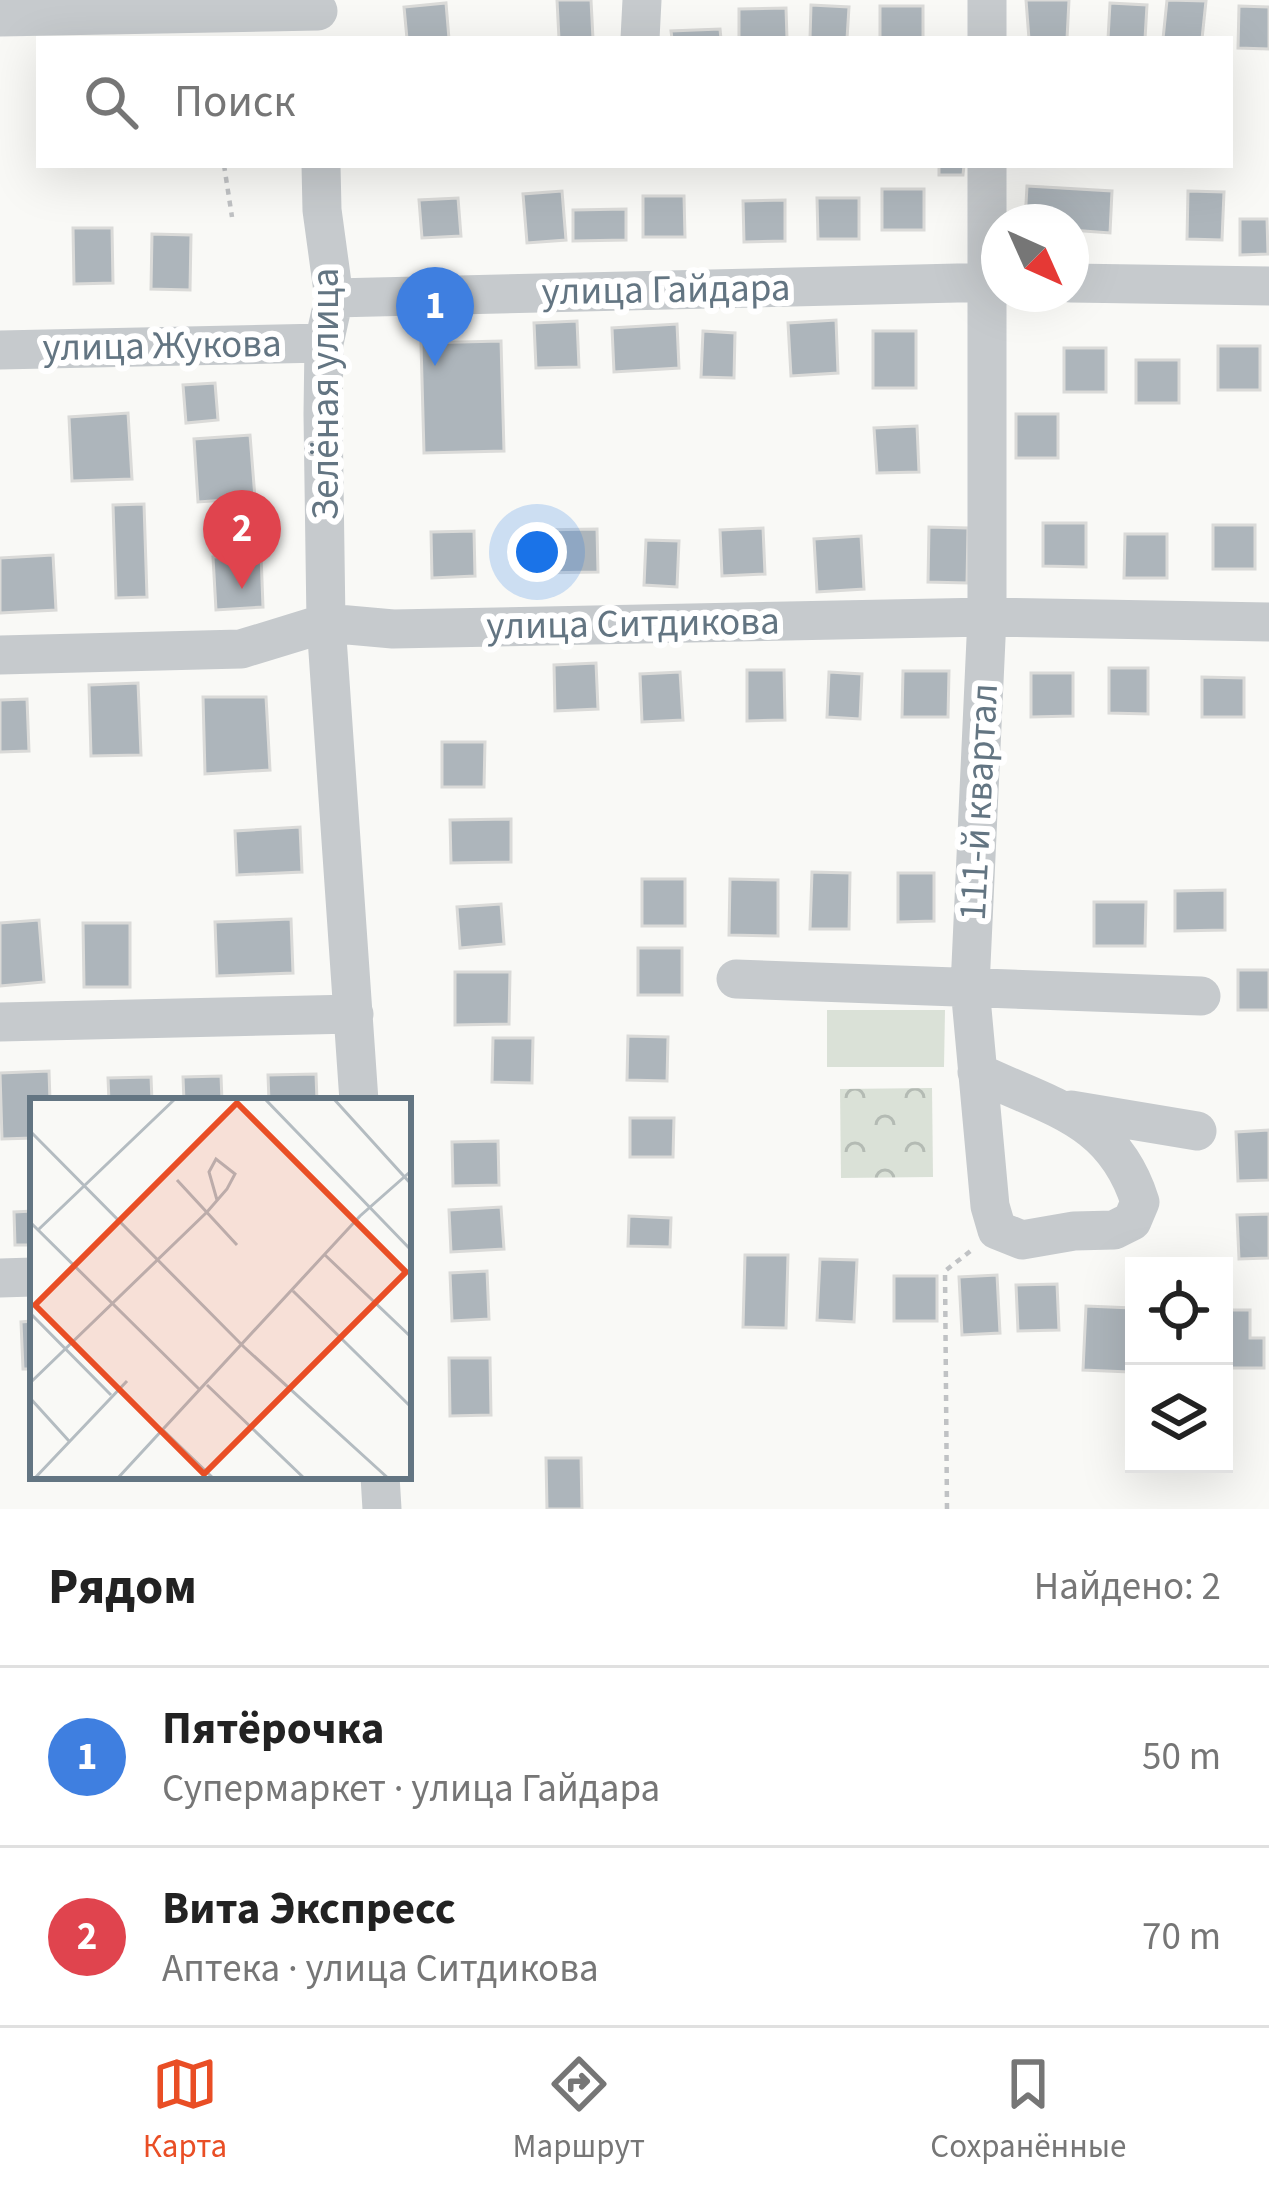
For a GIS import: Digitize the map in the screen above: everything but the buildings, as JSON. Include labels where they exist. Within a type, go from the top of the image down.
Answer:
[{"type":"street","points":[[640,36],[642,0]]},
{"type":"street","points":[[987,0],[987,36]]},
{"type":"street","points":[[0,17],[318,17]]},
{"type":"street","name":"Зелёная улица","points":[[321,168],[334,298],[324,343],[326,623],[358,1098]]},
{"type":"street","name":"111-й квартал","points":[[987,168],[989,204]]},
{"type":"street","name":"улица Гайдара","points":[[334,298],[981,282]]},
{"type":"street","points":[[1089,283],[1269,286]]},
{"type":"street","name":"111-й квартал","points":[[992,312],[987,617],[970,987],[989,1206],[997,1230]]},
{"type":"street","name":"улица Жукова","points":[[0,350],[324,343]]},
{"type":"street","name":"улица Ситдикова","points":[[0,655],[241,649],[326,623],[393,628],[987,617],[1269,622]]},
{"type":"street","points":[[736,979],[1201,996]]},
{"type":"street","points":[[0,1022],[354,1014]]},
{"type":"street","points":[[977,1072],[1065,1109],[1197,1131]]},
{"type":"street","points":[[997,1230],[1022,1240],[1114,1229],[1132,1221],[1141,1202],[1133,1178],[1111,1146],[1065,1109]]},
{"type":"street","points":[[0,1278],[30,1277]]},
{"type":"street","points":[[380,1479],[382,1509]]},
{"type":"path","points":[[224,168],[232,217]]},
{"type":"path","points":[[947,1509],[945,1271],[997,1230]]},
{"type":"green space","points":[[827,1010],[945,1010],[944,1067],[827,1067]]},
{"type":"green space","points":[[932,1088],[933,1177],[841,1178],[840,1089]]},
{"type":"place","name":"Пятёрочка","points":[[435,366]]},
{"type":"place","name":"Вита Экспресс","points":[[242,589]]}]
